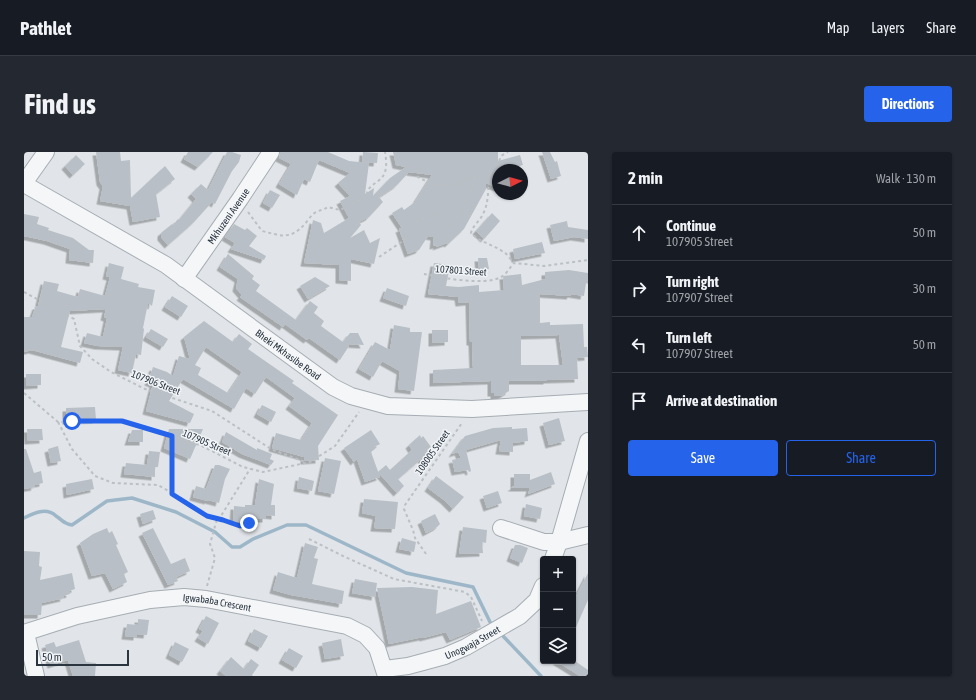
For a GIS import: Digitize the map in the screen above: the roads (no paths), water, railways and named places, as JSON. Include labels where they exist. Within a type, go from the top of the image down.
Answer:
[{"type":"street","points":[[24,184],[46,152]]},
{"type":"street","name":"Mkhuzeni Avenue","points":[[184,279],[271,152]]},
{"type":"street","name":"Bheki Mkhasibe Road","points":[[24,184],[166,265],[334,386],[351,396],[388,406],[472,409],[588,402]]},
{"type":"street","points":[[554,556],[560,542],[588,442]]},
{"type":"street","points":[[501,528],[544,542],[560,542],[588,535]]},
{"type":"street","name":"Unogwaja Street","points":[[385,673],[445,656],[488,635],[527,610],[537,600],[540,592]]},
{"type":"street","name":"Igwababa Crescent","points":[[25,633],[77,616],[150,600],[184,597],[206,599],[347,626],[366,635],[376,648],[385,673]]},
{"type":"street","points":[[25,633],[36,676]]},
{"type":"waterway","points":[[24,518],[44,511],[52,513],[65,523],[72,525],[107,501],[132,498],[176,512],[215,532],[232,547],[240,547],[253,539],[287,525],[306,525],[406,573],[473,587],[490,622]]},
{"type":"waterway","points":[[503,636],[541,676]]}]
